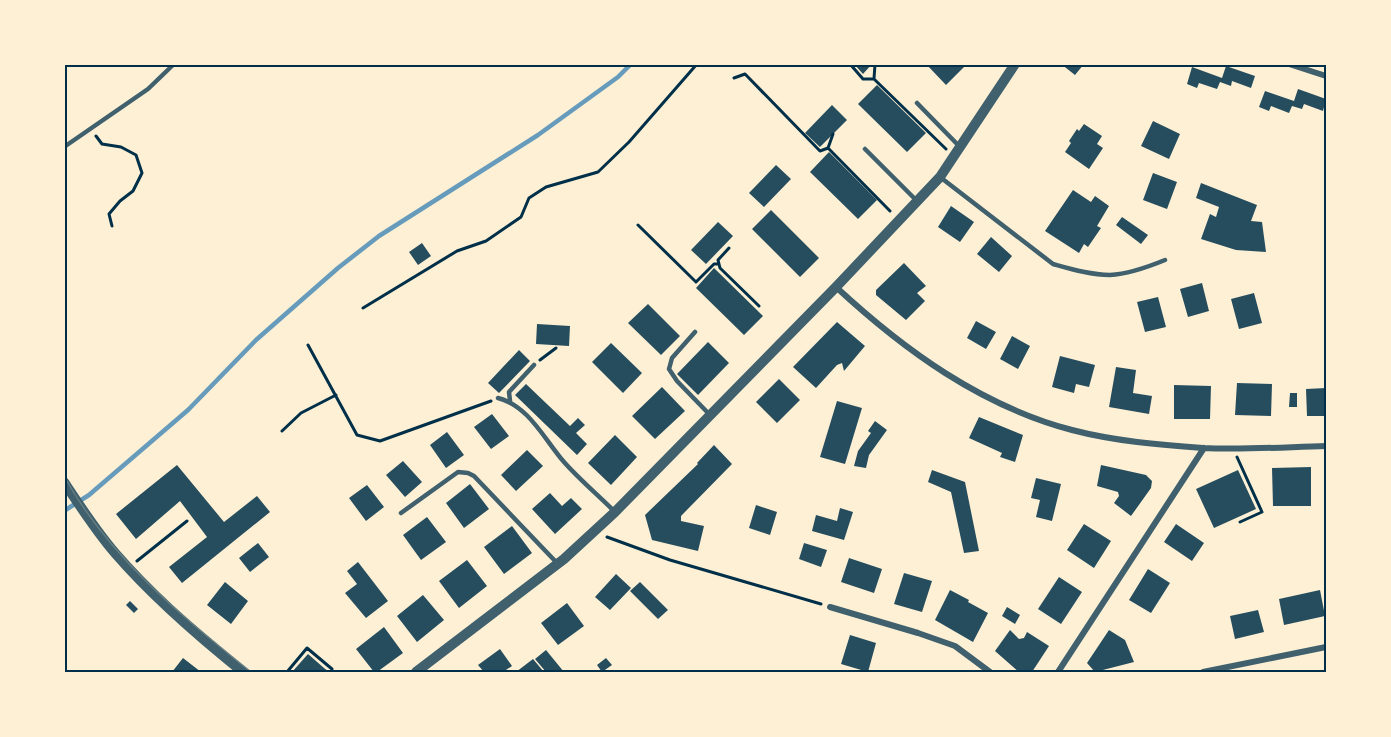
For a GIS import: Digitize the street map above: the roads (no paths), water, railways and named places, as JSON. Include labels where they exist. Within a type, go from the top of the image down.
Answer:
[{"type":"street","points":[[416,672],[557,564],[615,512],[918,202],[940,177],[1015,64]]},
{"type":"street","points":[[1289,64],[1326,76]]},
{"type":"street","points":[[836,287],[886,331],[928,363],[962,384],[1004,405],[1073,430],[1146,442],[1204,448],[1326,446]]},
{"type":"street","points":[[1058,672],[1204,448]]},
{"type":"street","points":[[64,482],[87,516],[129,568],[163,603],[243,672]]},
{"type":"street","points":[[830,607],[955,646],[990,672]]},
{"type":"street","points":[[1203,672],[1326,646]]},
{"type":"lane","points":[[64,147],[148,89],[174,64]]},
{"type":"lane","points":[[917,103],[960,146]]},
{"type":"lane","points":[[865,149],[918,202]]},
{"type":"lane","points":[[940,177],[1053,264],[1110,275],[1147,268],[1165,260]]},
{"type":"lane","points":[[695,332],[676,353],[669,369],[676,381],[710,415]]},
{"type":"lane","points":[[510,401],[509,393],[534,365]]},
{"type":"lane","points":[[498,398],[510,401],[542,430],[564,462],[615,512]]},
{"type":"lane","points":[[400,513],[458,472],[468,473],[474,476],[557,564]]},
{"type":"waterway","points":[[64,511],[89,495],[188,410],[256,340],[338,268],[379,236],[538,135],[618,77],[631,64]]},
{"type":"tram line","points":[[64,476],[82,505],[124,558],[198,629],[251,672]]}]
